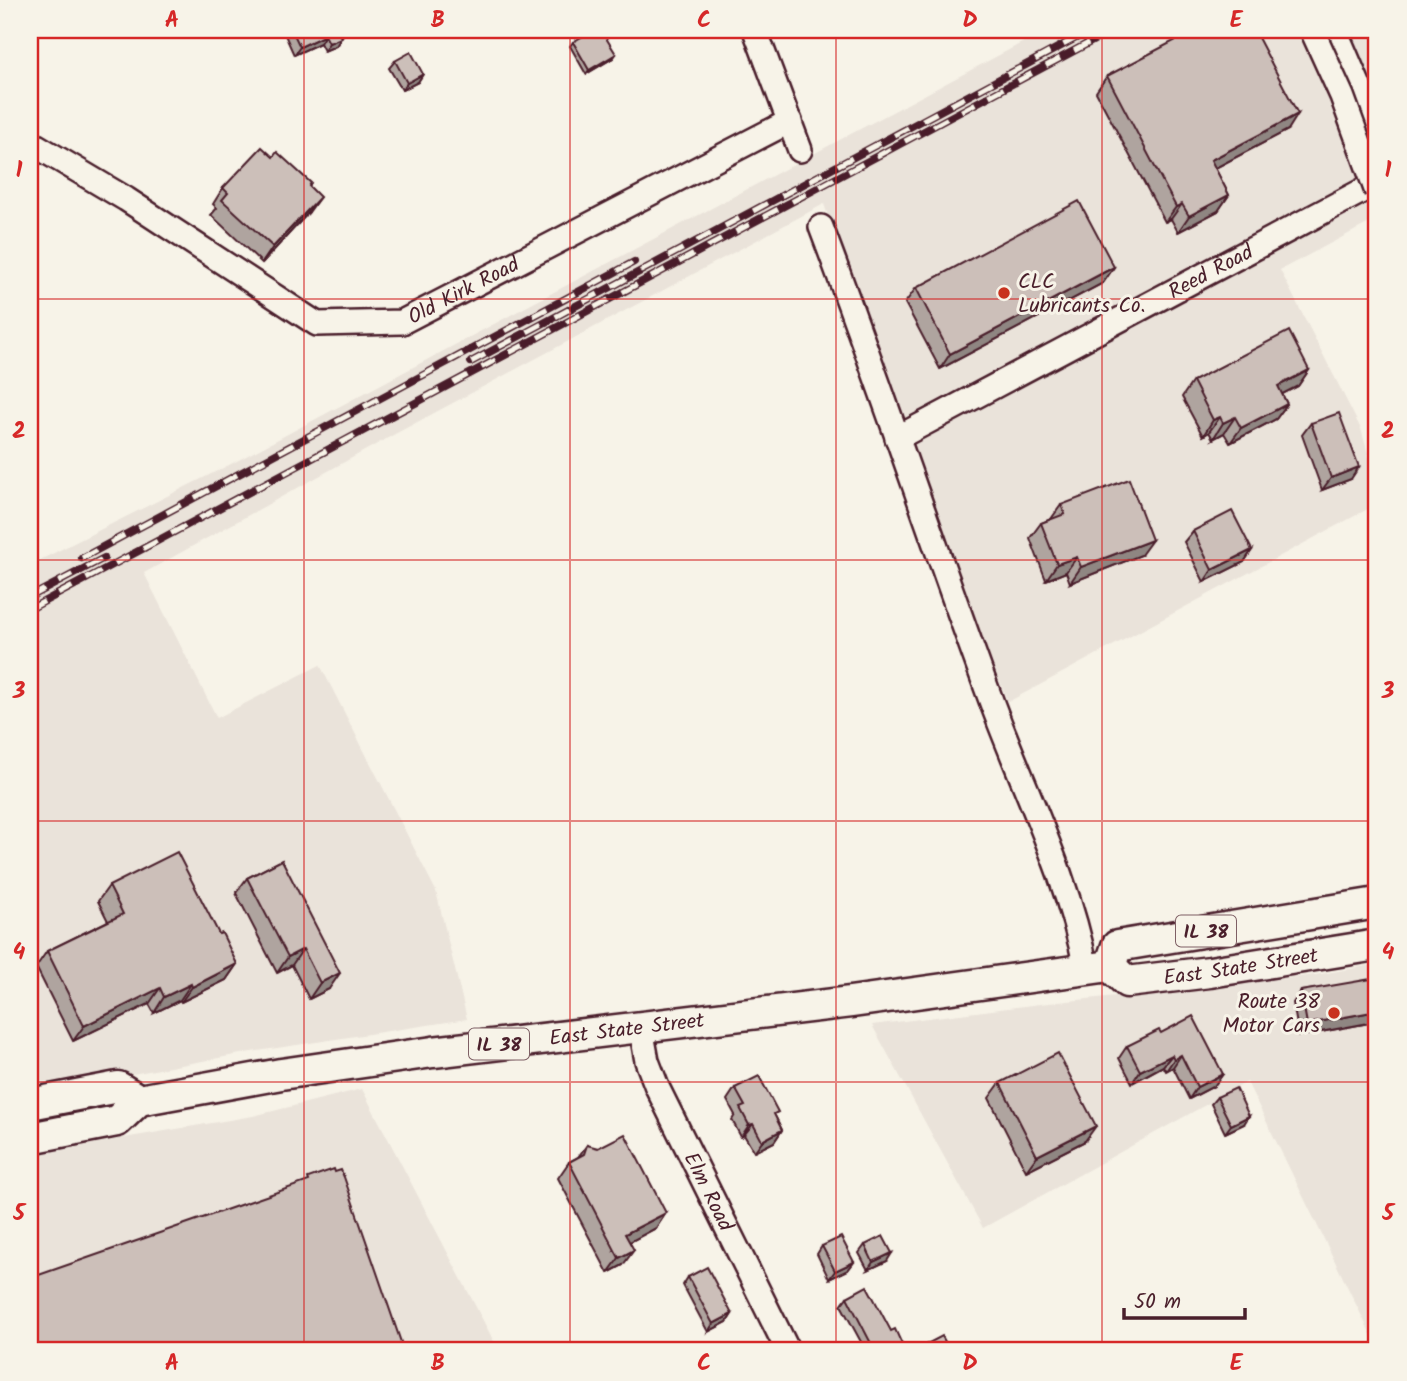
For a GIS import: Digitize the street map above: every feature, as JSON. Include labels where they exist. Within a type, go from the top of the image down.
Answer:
[{"type":"main road","name":"East State Street","points":[[1098,968],[1117,946],[1377,903]]},
{"type":"main road","name":"East State Street","points":[[30,1138],[117,1121],[139,1100],[281,1074],[378,1060],[1098,968],[1127,982],[1209,972],[1377,945]]},
{"type":"main road","name":"IL 38","points":[[30,1104],[118,1087],[139,1100]]},
{"type":"street","points":[[755,30],[800,150]]},
{"type":"street","points":[[1312,30],[1342,96],[1377,192]]},
{"type":"street","points":[[1335,30],[1377,128]]},
{"type":"street","name":"Old Kirk Road","points":[[30,142],[126,199],[317,324],[402,322],[790,121]]},
{"type":"street","name":"Reed Road","points":[[897,438],[1377,183]]},
{"type":"street","points":[[821,228],[990,698],[1060,876],[1078,930],[1098,968]]},
{"type":"street","name":"Elm Road","points":[[641,1028],[647,1061],[657,1087],[788,1351]]},
{"type":"shaded area","points":[[1046,30],[1298,30],[1321,76],[1373,221],[1280,270],[1361,429],[1377,485],[1377,504],[1008,702],[905,444],[824,204],[395,434],[144,573],[217,718],[320,665],[436,891],[467,1019],[251,1052],[30,1093],[30,800],[35,797],[30,787],[30,565],[235,462]]},
{"type":"shaded area","points":[[1349,30],[1377,30],[1377,94],[1354,40]]},
{"type":"shaded area","points":[[1377,964],[1377,1339],[1374,1341],[1247,1082],[983,1228],[872,1025],[1315,975]]},
{"type":"shaded area","points":[[362,1089],[499,1351],[30,1351],[30,1154],[253,1116]]},
{"type":"building","points":[[292,30],[345,30],[339,33],[341,38],[329,43],[325,35],[300,47]]},
{"type":"building","points":[[593,30],[601,30],[616,54],[589,70],[573,42]]},
{"type":"building","points":[[1195,30],[1254,30],[1298,114],[1211,160],[1229,195],[1189,216],[1182,204],[1176,207],[1107,76]]},
{"type":"building","points":[[411,52],[423,74],[407,83],[395,61]]},
{"type":"building","points":[[262,147],[273,157],[277,152],[311,183],[309,186],[320,197],[273,247],[222,200],[228,193],[223,188]]},
{"type":"building","name":"CLC Lubricants Co.","points":[[1079,201],[1114,267],[950,354],[916,288]]},
{"type":"building","points":[[1289,331],[1309,370],[1278,386],[1287,404],[1241,428],[1235,417],[1223,423],[1220,417],[1213,420],[1193,381]]},
{"type":"building","points":[[1339,413],[1359,467],[1331,478],[1311,423]]},
{"type":"building","points":[[1129,479],[1152,540],[1081,567],[1077,557],[1057,564],[1041,523],[1065,514],[1061,505]]},
{"type":"building","points":[[1232,511],[1252,550],[1212,570],[1193,531]]},
{"type":"building","points":[[177,852],[237,964],[192,987],[191,984],[164,997],[160,988],[84,1026],[47,951],[123,914],[109,886]]},
{"type":"building","points":[[282,860],[340,973],[320,983],[303,949],[288,957],[247,878]]},
{"type":"building","points":[[1377,978],[1377,1011],[1307,1024],[1301,991]]},
{"type":"building","points":[[1193,1016],[1223,1074],[1197,1087],[1181,1055],[1174,1059],[1172,1055],[1140,1071],[1127,1046],[1159,1030],[1161,1033]]},
{"type":"building","points":[[1058,1053],[1096,1126],[1037,1156],[1000,1083]]},
{"type":"building","points":[[759,1076],[778,1112],[774,1114],[782,1130],[762,1141],[740,1108],[745,1106],[735,1088]]},
{"type":"building","points":[[1236,1088],[1249,1116],[1231,1125],[1217,1097]]},
{"type":"building","points":[[625,1134],[666,1213],[625,1234],[634,1250],[619,1258],[569,1162],[584,1154],[587,1145],[598,1148]]},
{"type":"building","points":[[334,1169],[335,1172],[341,1170],[344,1177],[404,1351],[30,1351],[30,1278],[309,1181],[308,1178]]},
{"type":"building","points":[[883,1236],[892,1253],[873,1262],[865,1245]]},
{"type":"building","points":[[841,1237],[854,1262],[835,1271],[822,1246]]},
{"type":"building","points":[[707,1267],[732,1314],[713,1324],[688,1277]]},
{"type":"building","points":[[867,1286],[891,1331],[895,1329],[905,1351],[875,1351],[847,1297]]},
{"type":"building","points":[[942,1336],[950,1351],[931,1351],[927,1344]]},
{"type":"railway","points":[[471,362],[1091,30]]},
{"type":"railway","points":[[30,609],[1113,30]]},
{"type":"railway","points":[[82,558],[634,262]]},
{"type":"railway","points":[[30,597],[104,558]]},
{"type":"place","name":"CLC Lubricants Co.","points":[[1004,293]]},
{"type":"place","name":"Route 38 Motor Cars","points":[[1334,1013]]}]
